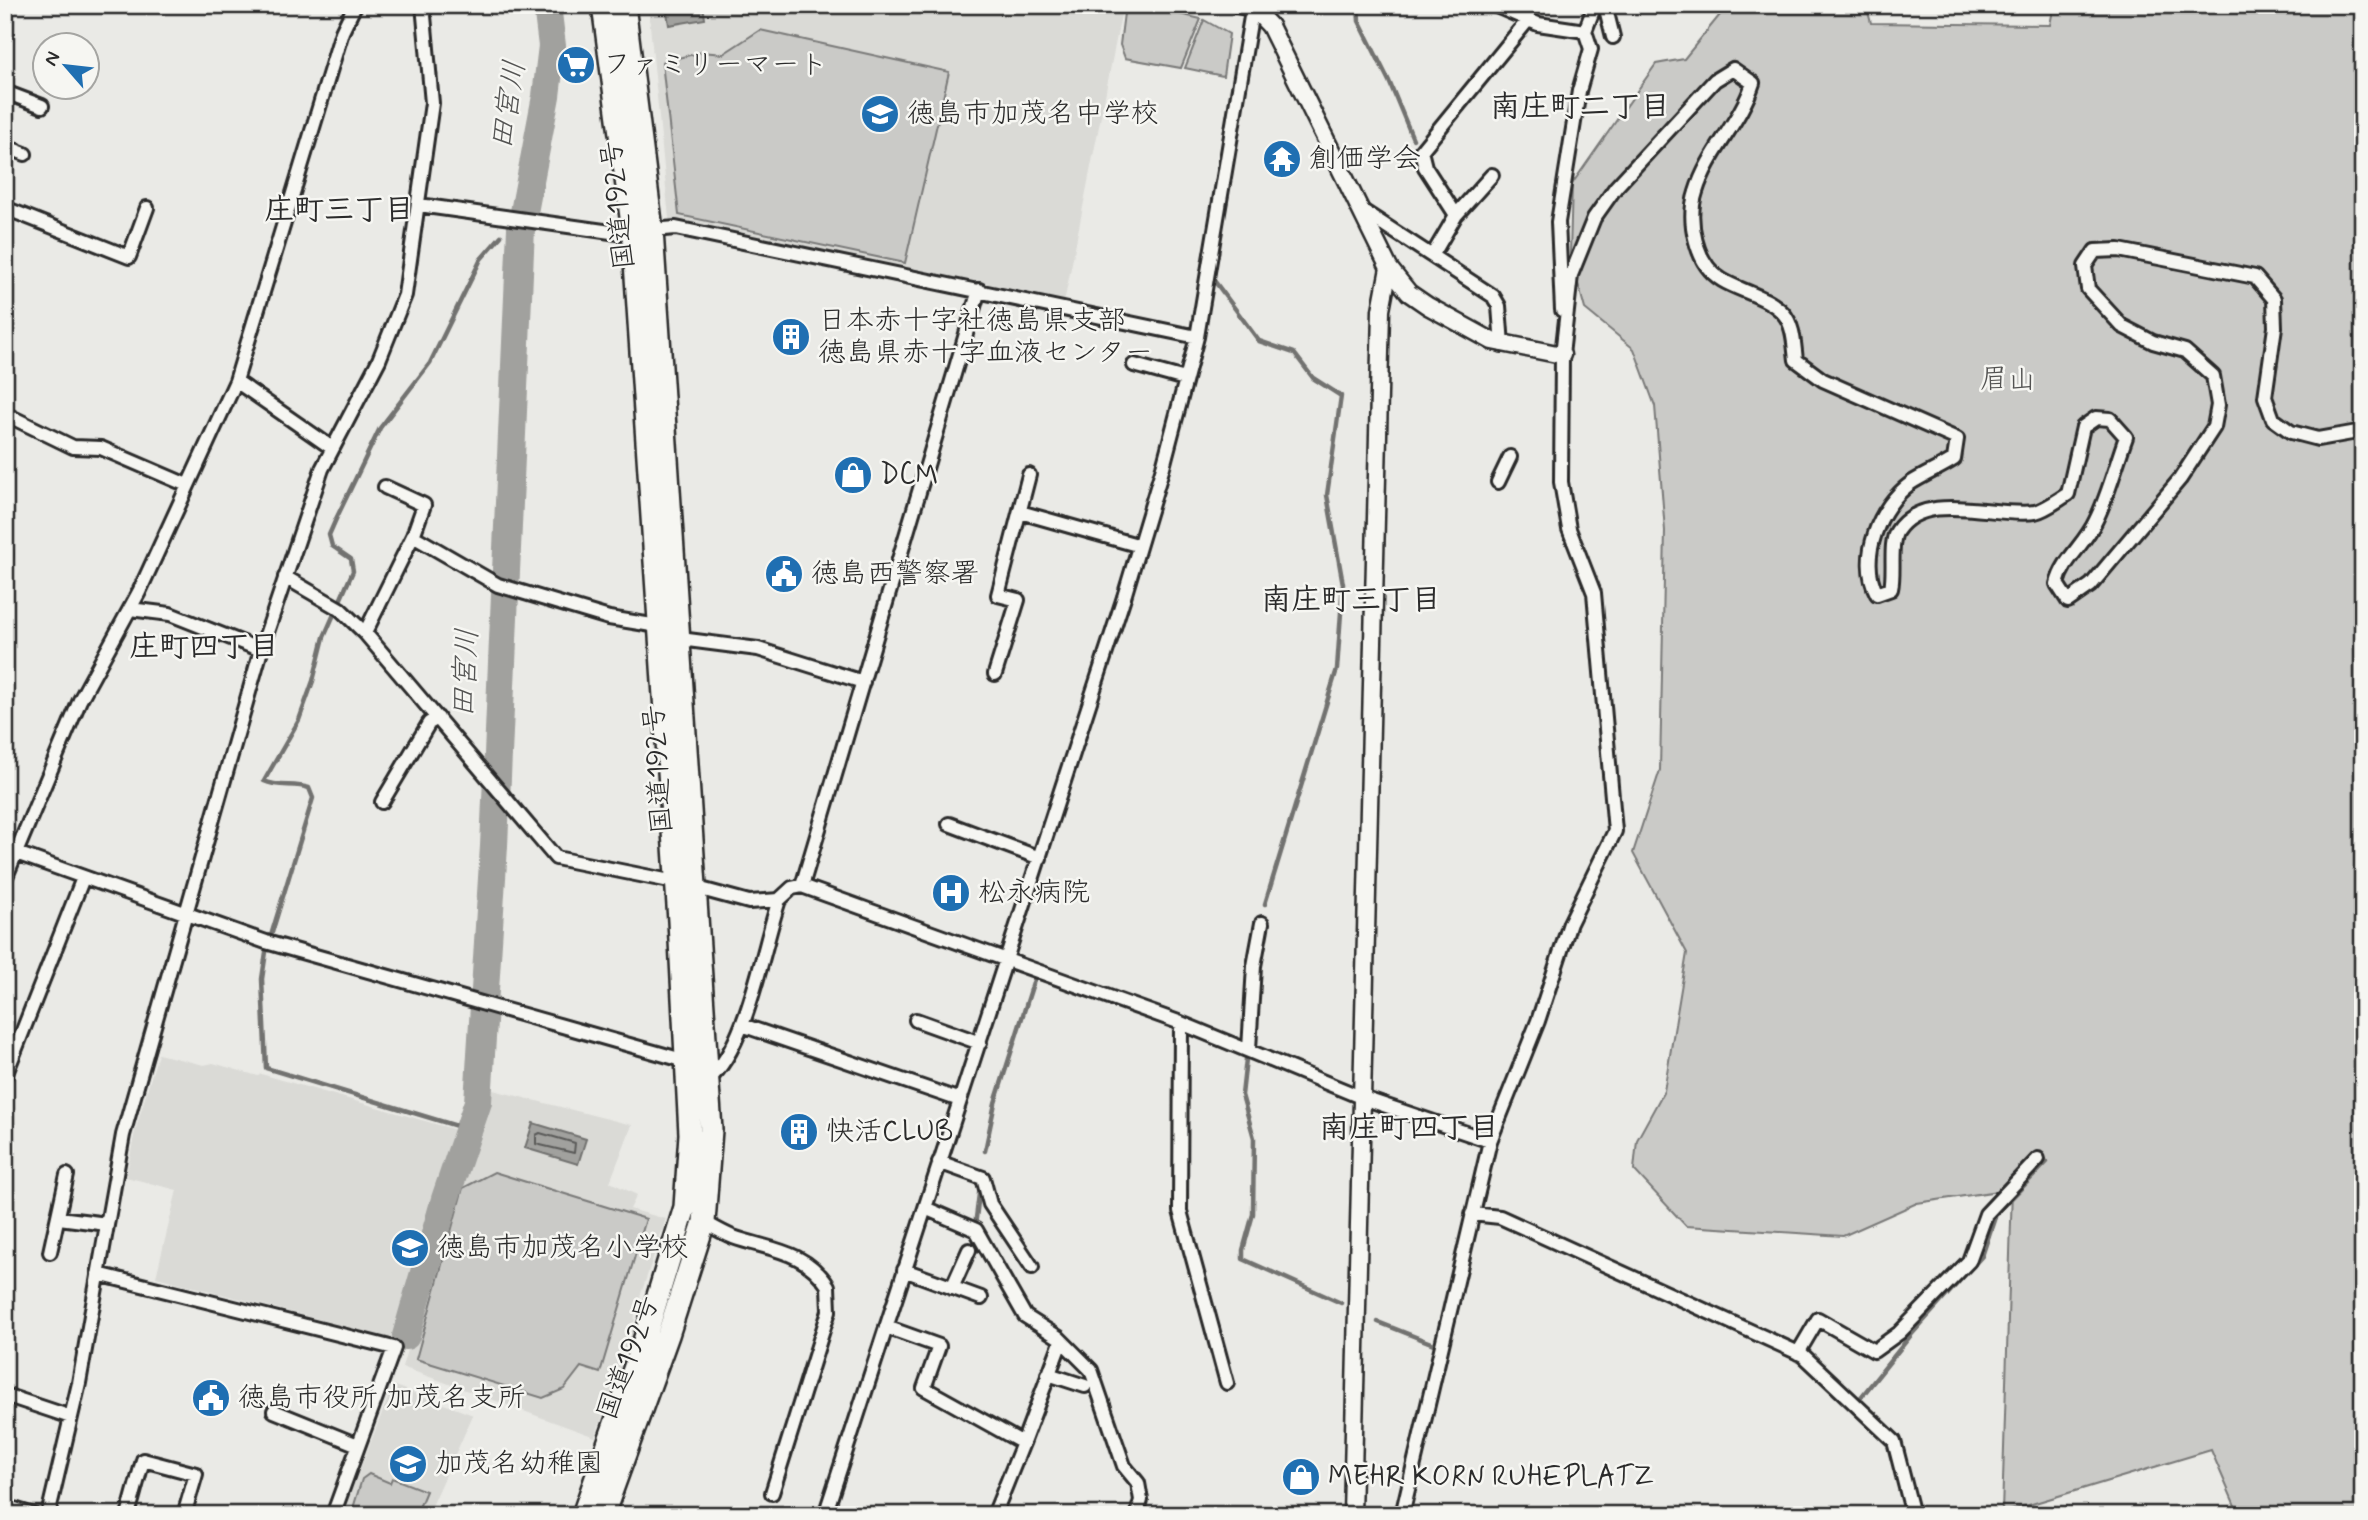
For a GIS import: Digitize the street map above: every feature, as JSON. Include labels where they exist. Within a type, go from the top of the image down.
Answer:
[{"type":"highway","name":"国道192号","points":[[583,1515],[646,1335],[685,1207],[690,1134],[657,626],[642,231],[603,5]]},
{"type":"highway","name":"国道192号","points":[[603,1515],[668,1335],[704,1222],[710,1167],[708,1080],[686,774],[680,639],[624,5]]},
{"type":"street","points":[[5,879],[10,851],[80,700],[130,609],[236,381],[342,32],[355,5]]},
{"type":"street","points":[[48,1515],[71,1417],[123,1135],[261,650],[322,469],[380,360],[405,295],[432,103],[423,5]]},
{"type":"street","points":[[1494,5],[1528,20],[1586,31]]},
{"type":"street","points":[[1565,334],[1558,222],[1579,91],[1591,49],[1586,31],[1595,5]]},
{"type":"street","points":[[1605,5],[1613,37]]},
{"type":"street","points":[[1248,6],[1270,26],[1389,268],[1409,293],[1502,345],[1562,355]]},
{"type":"street","points":[[824,1515],[1040,858],[1163,467],[1197,337],[1248,6]]},
{"type":"street","points":[[1456,215],[1425,167],[1421,151],[1528,20]]},
{"type":"street","points":[[1402,1515],[1490,1141],[1538,1021],[1570,923],[1615,831],[1594,593],[1569,529],[1560,482],[1562,355],[1571,275],[1594,218],[1634,166],[1714,80],[1733,69],[1753,83],[1748,100],[1709,161],[1695,194],[1691,221],[1700,253],[1719,279],[1783,313],[1793,333],[1796,360],[1823,380],[1957,439],[1954,459],[1909,485],[1882,514],[1869,558],[1869,578],[1877,594],[1891,589],[1895,572],[1893,546],[1896,532],[1911,519],[1946,506],[2037,512],[2067,494],[2083,427],[2096,418],[2110,419],[2126,437],[2097,519],[2079,551],[2061,565],[2057,584],[2068,601],[2091,585],[2114,554],[2146,522],[2180,479],[2214,427],[2218,405],[2213,376],[2185,351],[2153,342],[2122,326],[2088,289],[2085,266],[2095,251],[2119,250],[2255,277],[2274,299],[2275,327],[2265,397],[2273,419],[2291,432],[2318,439],[2363,431]]},
{"type":"street","points":[[5,92],[42,106]]},
{"type":"street","points":[[5,146],[25,155]]},
{"type":"street","points":[[1432,256],[1456,215],[1492,175]]},
{"type":"street","points":[[419,205],[522,221],[642,231],[676,228],[1197,337]]},
{"type":"street","points":[[5,208],[130,257],[148,208]]},
{"type":"street","points":[[1360,209],[1493,296],[1499,306],[1502,345]]},
{"type":"street","points":[[1352,1515],[1381,310],[1389,268]]},
{"type":"street","points":[[802,886],[979,290]]},
{"type":"street","points":[[1134,365],[1185,379]]},
{"type":"street","points":[[236,381],[332,448]]},
{"type":"street","points":[[5,414],[72,447],[101,448],[187,485]]},
{"type":"street","points":[[1497,482],[1510,457]]},
{"type":"street","points":[[995,674],[1018,600],[998,595],[1029,475]]},
{"type":"street","points":[[365,633],[413,536],[424,505],[386,487]]},
{"type":"street","points":[[1020,512],[1137,545]]},
{"type":"street","points":[[413,536],[503,587],[608,618],[657,626]]},
{"type":"street","points":[[285,577],[338,607],[365,633],[556,858],[675,882],[696,890],[750,902],[779,900]]},
{"type":"street","points":[[130,609],[170,614],[261,650]]},
{"type":"street","points":[[680,639],[758,649],[863,682]]},
{"type":"street","points":[[382,802],[429,723],[438,718]]},
{"type":"street","points":[[949,824],[1040,858]]},
{"type":"street","points":[[10,851],[270,943],[686,1061]]},
{"type":"street","points":[[5,1076],[83,878]]},
{"type":"street","points":[[708,1080],[723,1068],[742,1025],[779,900],[792,888],[802,886],[1181,1023],[1363,1098],[1490,1141]]},
{"type":"street","points":[[1249,1049],[1254,966],[1262,923]]},
{"type":"street","points":[[916,1020],[980,1042]]},
{"type":"street","points":[[1181,1023],[1180,1211],[1227,1382]]},
{"type":"street","points":[[742,1025],[960,1100]]},
{"type":"street","points":[[1798,1353],[1818,1319],[1874,1351],[1899,1334],[1969,1261],[1986,1214],[2038,1159]]},
{"type":"street","points":[[940,1162],[983,1178],[990,1204],[1032,1267]]},
{"type":"street","points":[[50,1252],[60,1218],[66,1175]]},
{"type":"street","points":[[925,1208],[976,1230],[1025,1316],[1061,1342],[1091,1370],[1124,1466],[1138,1482],[1141,1500],[1137,1515]]},
{"type":"street","points":[[1472,1213],[1500,1217],[1798,1353],[1894,1441],[1913,1515]]},
{"type":"street","points":[[60,1218],[107,1224]]},
{"type":"street","points":[[704,1222],[734,1237],[774,1247],[807,1261],[828,1286],[829,1311],[772,1493]]},
{"type":"street","points":[[953,1288],[969,1250]]},
{"type":"street","points":[[904,1270],[981,1298]]},
{"type":"street","points":[[98,1274],[394,1348],[333,1515]]},
{"type":"street","points":[[886,1327],[939,1346],[924,1388],[1023,1443]]},
{"type":"street","points":[[994,1515],[1061,1342]]},
{"type":"street","points":[[1048,1374],[1084,1386]]},
{"type":"street","points":[[5,1395],[71,1417]]},
{"type":"street","points":[[274,1411],[358,1445]]},
{"type":"street","points":[[128,1515],[143,1460],[196,1474],[184,1515]]},
{"type":"street","points":[[5,1506],[34,1515]]},
{"type":"shaded area","name":"徳島市加茂名中学校","points":[[648,5],[1123,5],[1064,303],[669,219]]},
{"type":"shaded area","name":"徳島市加茂名小学校","points":[[158,1054],[204,1065],[213,1063],[258,1076],[261,1074],[474,1135],[489,1089],[632,1125],[610,1182],[637,1195],[630,1209],[666,1219],[635,1312],[634,1329],[595,1437],[402,1367],[409,1343],[156,1277],[177,1190],[126,1177],[135,1131]]},
{"type":"shaded area","points":[[393,1385],[473,1415],[428,1515],[342,1515]]},
{"type":"green space","points":[[1125,5],[1140,5],[1201,19],[1181,68],[1125,58],[1120,45]]},
{"type":"green space","name":"眉山","points":[[1728,5],[1866,5],[1871,23],[2050,25],[2054,5],[2363,5],[2363,1515],[2239,1515],[2211,1450],[2002,1513],[2012,1189],[1917,1203],[1843,1236],[1686,1226],[1634,1170],[1637,1140],[1664,1091],[1687,953],[1633,853],[1660,770],[1665,531],[1655,406],[1634,349],[1585,309],[1570,254],[1572,184],[1656,64],[1684,59]]},
{"type":"green space","points":[[1204,20],[1229,34],[1223,76],[1185,68]]},
{"type":"green space","points":[[760,30],[949,72],[905,263],[679,215],[662,62],[702,52],[723,54]]},
{"type":"green space","points":[[494,1172],[646,1219],[600,1373],[581,1367],[564,1389],[543,1398],[416,1359],[463,1188]]},
{"type":"green space","points":[[369,1474],[390,1483],[392,1478],[426,1491],[416,1515],[351,1515],[362,1479]]},
{"type":"water","points":[[666,5],[703,5],[705,19],[669,25]]},
{"type":"water","points":[[533,1123],[586,1139],[578,1164],[525,1148]]},
{"type":"waterway","name":"田宮川","points":[[406,1336],[445,1199],[478,1102],[494,846],[521,228],[546,96],[552,46],[547,5]]},
{"type":"waterway","points":[[1358,5],[1359,21],[1389,81],[1413,139]]},
{"type":"waterway","points":[[2296,5],[2363,10]]},
{"type":"waterway","name":"田宮川","points":[[513,230],[521,228]]},
{"type":"waterway","points":[[470,1130],[266,1068],[262,979],[266,952],[313,798],[309,788],[264,781],[299,720],[313,681],[324,637],[353,571],[351,559],[332,546],[329,535],[380,428],[430,363],[481,259],[501,236]]},
{"type":"waterway","points":[[1213,279],[1259,341],[1294,353],[1313,378],[1341,396],[1327,495],[1343,584],[1337,669],[1265,904]]},
{"type":"waterway","points":[[985,1151],[995,1103],[1034,980]]},
{"type":"waterway","points":[[1246,1059],[1242,1095],[1254,1138],[1253,1214],[1243,1259],[1341,1303]]},
{"type":"waterway","points":[[1860,1402],[1858,1401],[1911,1335],[1982,1256],[1996,1214],[2047,1162]]},
{"type":"waterway","points":[[975,1226],[980,1186]]},
{"type":"waterway","points":[[1378,1322],[1436,1345]]},
{"type":"waterway","points":[[1872,1412],[1880,1418]]},
{"type":"place","name":"ファミリーマート","points":[[576,65]]},
{"type":"place","name":"徳島市加茂名中学校","points":[[880,114]]},
{"type":"place","name":"創価学会","points":[[1282,159]]},
{"type":"place","name":"日本赤十字社徳島県支部 徳島県赤十字血液センター","points":[[791,337]]},
{"type":"place","name":"DCM","points":[[853,475]]},
{"type":"place","name":"徳島西警察署","points":[[784,574]]},
{"type":"place","name":"松永病院","points":[[951,893]]},
{"type":"place","name":"快活CLUB","points":[[799,1132]]},
{"type":"place","name":"徳島市加茂名小学校","points":[[410,1248]]},
{"type":"place","name":"徳島市役所 加茂名支所","points":[[211,1398]]},
{"type":"place","name":"加茂名幼稚園","points":[[408,1464]]},
{"type":"place","name":"MEHR KORN RUHEPLATZ","points":[[1301,1477]]},
{"type":"district","name":"南庄町二丁目","points":[[1580,107]]},
{"type":"district","name":"庄町三丁目","points":[[339,210]]},
{"type":"district","name":"南庄町三丁目","points":[[1351,600]]},
{"type":"district","name":"庄町四丁目","points":[[204,647]]},
{"type":"district","name":"南庄町四丁目","points":[[1409,1128]]}]
